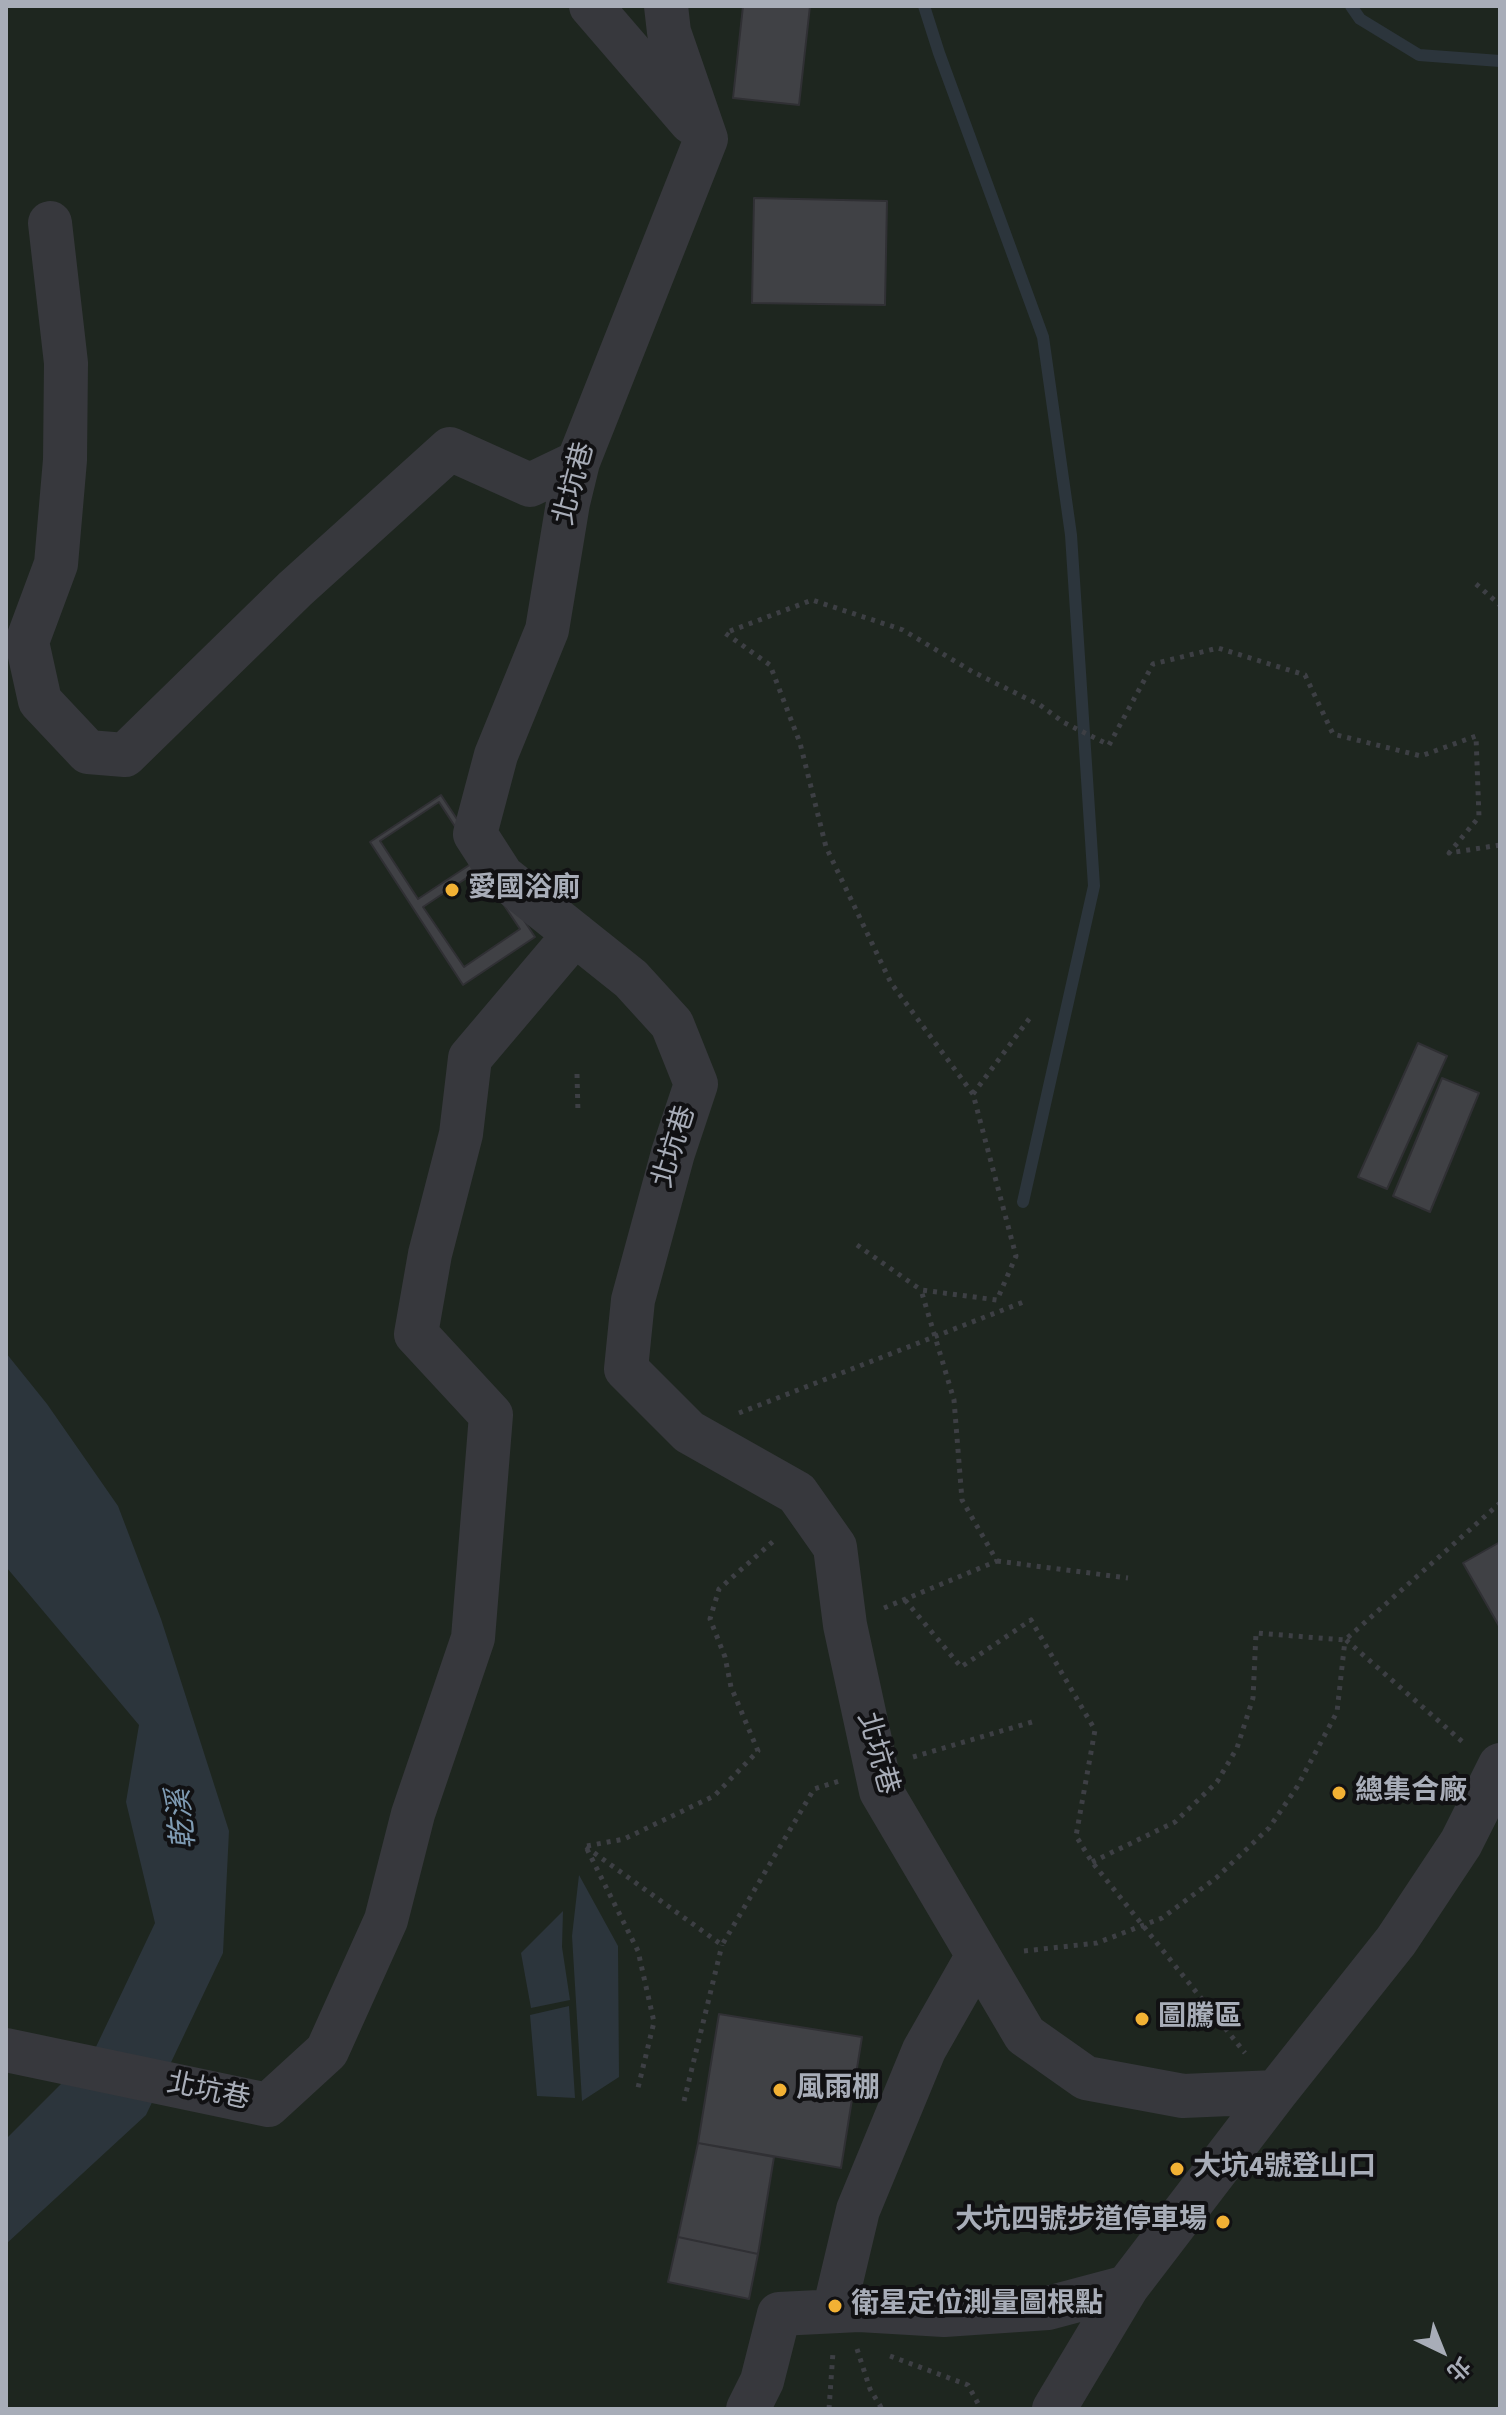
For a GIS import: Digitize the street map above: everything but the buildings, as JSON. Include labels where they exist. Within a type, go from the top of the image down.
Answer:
[{"type":"street","points":[[591,6],[706,139]]},
{"type":"street","points":[[666,6],[669,32],[706,139]]},
{"type":"street","name":"北坑巷","points":[[706,139],[578,462],[547,630],[496,755],[475,834],[502,876],[631,979],[672,1024],[696,1084],[673,1153],[633,1300],[626,1369],[689,1432],[797,1493],[835,1547],[845,1625],[881,1791],[1025,2035],[1086,2078],[1183,2096],[1276,2092]]},
{"type":"street","points":[[50,223],[66,363],[65,460],[56,564],[27,642],[40,701],[88,752],[125,755],[295,589],[450,449],[530,485],[578,462]]},
{"type":"street","name":"北坑巷","points":[[6,2050],[268,2105],[327,2051],[386,1920],[413,1814],[473,1638],[491,1415],[416,1334],[430,1254],[461,1134],[470,1058],[575,934]]},
{"type":"street","points":[[1054,2409],[1127,2287],[1396,1941],[1461,1843],[1484,1756]]},
{"type":"street","points":[[834,2311],[858,2210],[924,2050],[978,1955]]},
{"type":"street","points":[[748,2409],[762,2381],[779,2314],[834,2311],[944,2315],[1048,2308],[1127,2287]]},
{"type":"path","points":[[1476,584],[1500,605]]},
{"type":"path","points":[[857,1245],[921,1290],[997,1300],[1016,1256],[973,1094],[891,983],[826,847],[800,743],[770,665],[725,633],[812,600],[903,630],[973,672],[1040,705],[1063,722],[1109,745],[1153,664],[1218,648],[1305,675],[1333,734],[1421,756],[1476,736],[1479,817],[1449,853],[1500,845]]},
{"type":"path","points":[[973,1094],[1032,1015]]},
{"type":"path","points":[[577,1074],[578,1113]]},
{"type":"path","points":[[921,1290],[954,1400],[962,1500],[997,1561]]},
{"type":"path","points":[[689,1432],[1026,1301]]},
{"type":"path","points":[[978,1955],[1097,1943],[1162,1918],[1216,1878],[1269,1828],[1297,1787],[1337,1712],[1345,1640],[1500,1503]]},
{"type":"path","points":[[586,1847],[624,1839],[714,1796],[758,1751],[731,1687],[725,1657],[710,1619],[719,1589],[764,1551],[807,1507]]},
{"type":"path","points":[[845,1625],[997,1561],[1128,1578]]},
{"type":"path","points":[[905,1600],[961,1667],[1031,1620],[1095,1730],[1076,1836],[1092,1862],[1276,2092]]},
{"type":"path","points":[[1092,1862],[1175,1822],[1217,1782],[1237,1748],[1253,1698],[1256,1633],[1345,1640],[1484,1756]]},
{"type":"path","points":[[684,2101],[722,1945],[814,1789],[1032,1722]]},
{"type":"path","points":[[586,1847],[722,1945]]},
{"type":"path","points":[[586,1847],[638,1951],[654,2022],[637,2092]]},
{"type":"path","points":[[829,2409],[834,2311]]},
{"type":"path","points":[[869,2348],[855,2343],[870,2389],[882,2409]]},
{"type":"path","points":[[882,2353],[968,2385],[981,2409]]},
{"type":"shaded area","points":[[6,6],[1500,6],[1500,2409],[6,2409]]},
{"type":"water","name":"乾溪","points":[[6,1353],[47,1404],[118,1506],[161,1619],[229,1831],[223,1953],[146,2115],[6,2244],[6,2139],[94,2051],[155,1923],[126,1802],[139,1725],[7,1568]]},
{"type":"water","points":[[579,1875],[618,1946],[619,2077],[582,2101],[572,1936]]},
{"type":"water","points":[[563,1911],[562,1947],[570,2000],[531,2008],[521,1953]]},
{"type":"water","points":[[569,2006],[575,2098],[537,2096],[530,2015]]},
{"type":"waterway","points":[[924,6],[1043,337],[1071,535],[1094,886],[1023,1202]]},
{"type":"waterway","points":[[1351,6],[1360,19],[1419,55],[1500,61]]},
{"type":"place","name":"愛國浴廁","points":[[452,890]]},
{"type":"place","name":"總集合廠","points":[[1339,1793]]},
{"type":"place","name":"圖騰區","points":[[1142,2019]]},
{"type":"place","name":"風雨棚","points":[[780,2090]]},
{"type":"place","name":"大坑4號登山口","points":[[1177,2169]]},
{"type":"place","name":"大坑四號步道停車場","points":[[1223,2222]]},
{"type":"place","name":"衛星定位測量圖根點","points":[[835,2306]]}]
